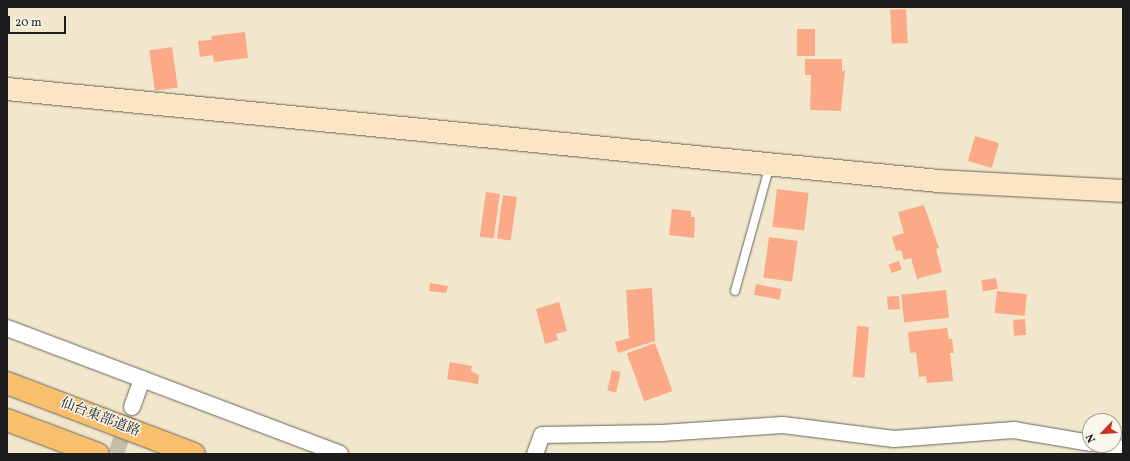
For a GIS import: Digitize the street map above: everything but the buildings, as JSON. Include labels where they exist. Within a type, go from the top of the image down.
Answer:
[{"type":"highway","name":"仙台東部道路","points":[[7,383],[194,454]]},
{"type":"highway","points":[[7,420],[98,454]]},
{"type":"street","points":[[7,89],[938,181],[1123,191]]},
{"type":"street","points":[[7,328],[340,454]]},
{"type":"street","points":[[132,407],[142,379]]},
{"type":"street","points":[[535,454],[542,435],[662,433],[783,424],[894,439],[1014,430],[1082,442]]},
{"type":"lane","points":[[735,292],[770,164]]},
{"type":"tunnel","points":[[116,454],[132,407]]}]
